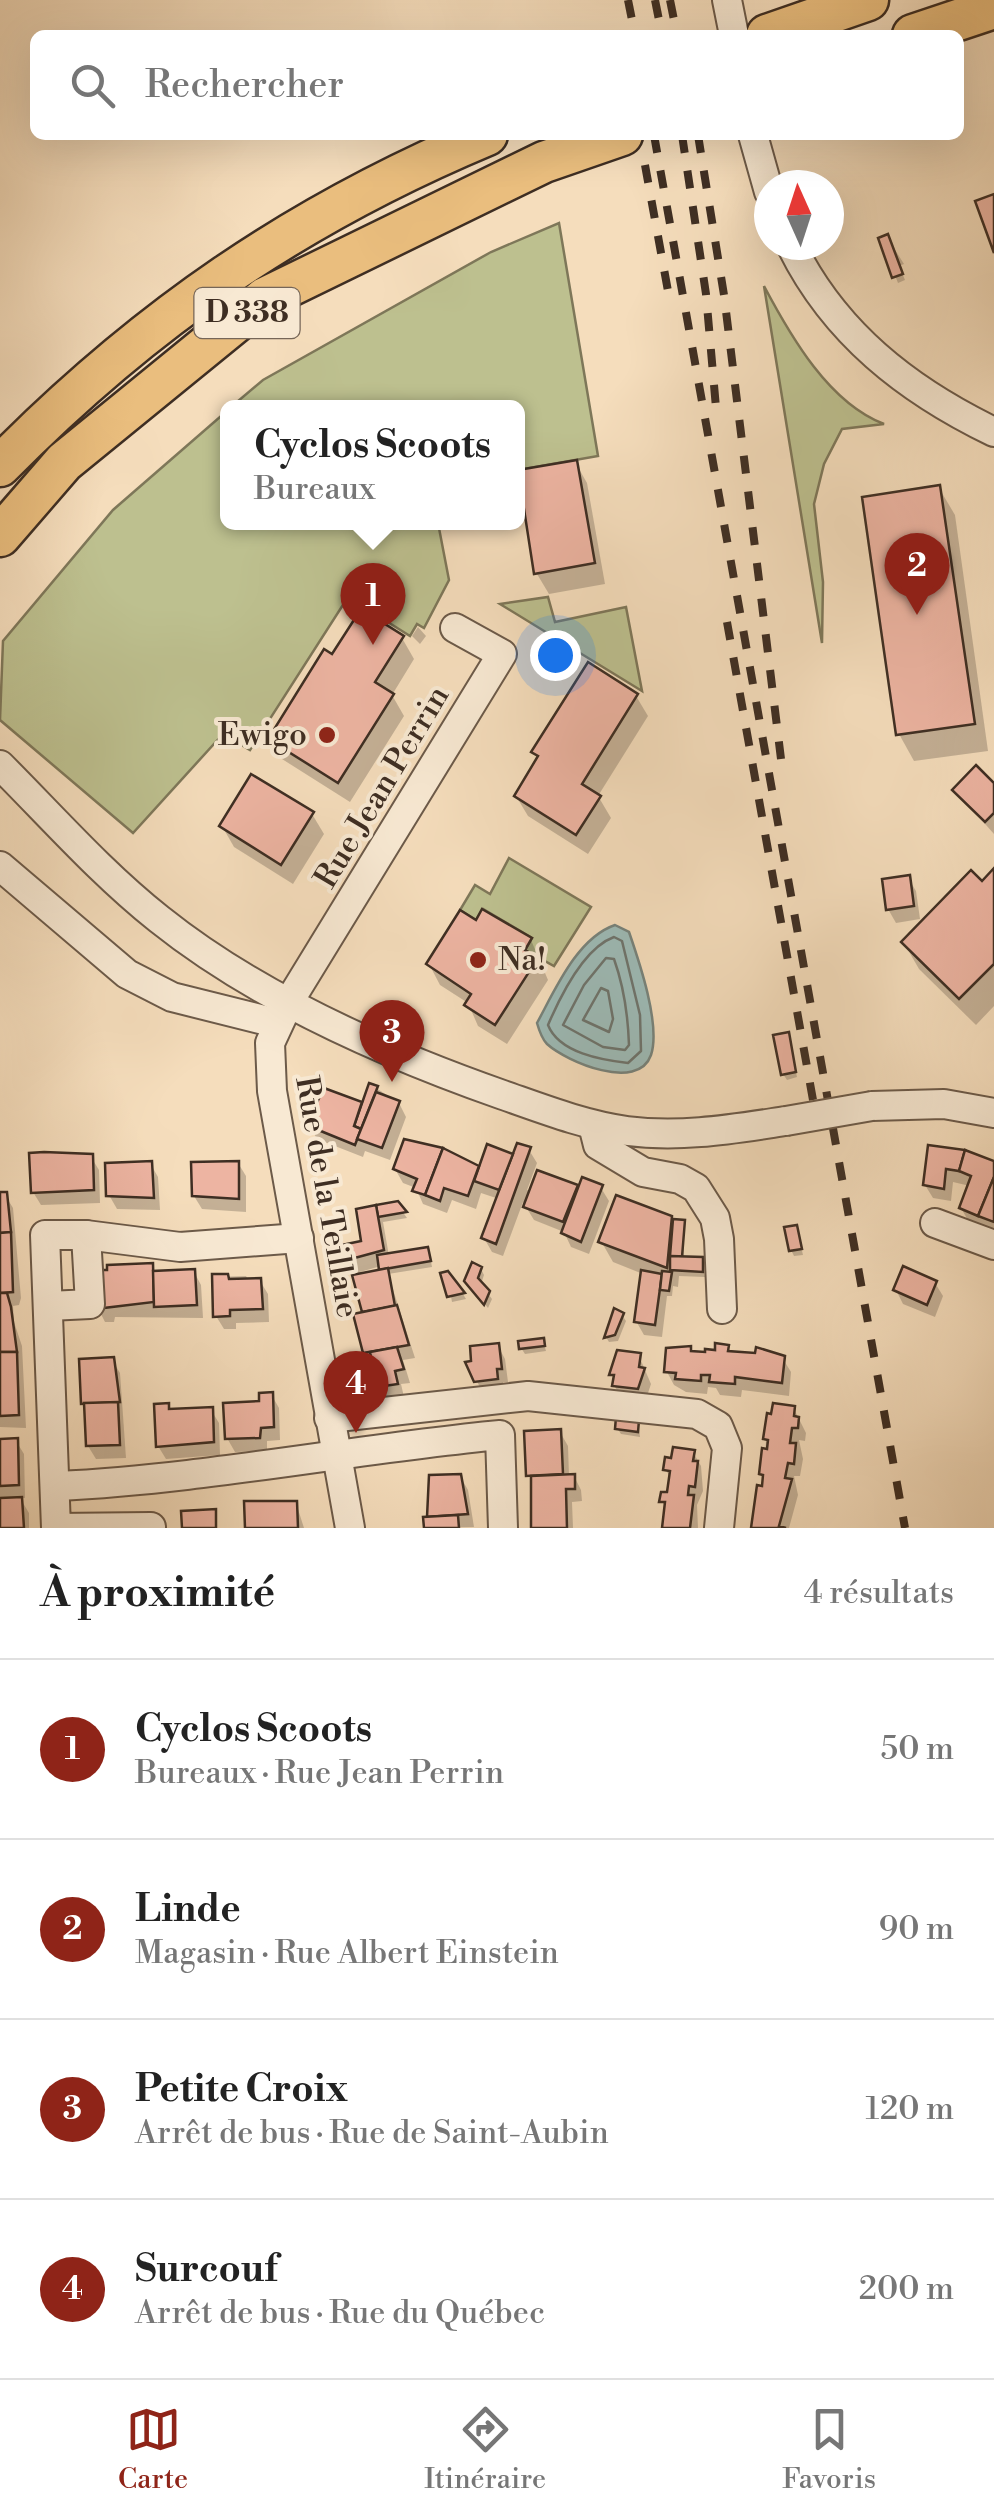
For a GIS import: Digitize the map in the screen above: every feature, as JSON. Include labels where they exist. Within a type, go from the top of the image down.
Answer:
[{"type":"highway","points":[[780,30],[864,1]]},
{"type":"highway","points":[[928,30],[994,8]]},
{"type":"highway","name":"D 338","points":[[0,466],[112,358],[246,258],[361,193],[476,140]]},
{"type":"highway","name":"D 338","points":[[0,536],[64,462],[265,298],[544,162],[608,140]]},
{"type":"street","points":[[727,0],[733,30]]},
{"type":"street","points":[[754,140],[763,170]]},
{"type":"street","points":[[800,260],[836,320],[874,355],[950,411],[994,432]]},
{"type":"street","name":"Rue Jean Perrin","points":[[283,1011],[502,654],[455,628]]},
{"type":"street","points":[[0,765],[103,870],[160,920],[248,981],[283,1011]]},
{"type":"street","points":[[0,866],[127,974],[172,997],[283,1011],[348,1032],[445,1075],[593,1125],[700,1134],[872,1106],[944,1104],[994,1113]]},
{"type":"street","name":"Rue de la Teillaie","points":[[283,1011],[270,1043],[270,1074],[350,1528]]},
{"type":"street","points":[[593,1125],[598,1145],[622,1161],[696,1188],[715,1218],[722,1308]]},
{"type":"street","points":[[936,1222],[994,1245]]},
{"type":"street","points":[[150,1481],[151,1527],[56,1528],[45,1235],[86,1234],[180,1247],[299,1238]]},
{"type":"street","points":[[48,1306],[90,1304],[86,1234]]},
{"type":"street","points":[[329,1418],[528,1396],[697,1414],[718,1426],[727,1448],[719,1528]]},
{"type":"street","points":[[57,1486],[150,1481],[337,1458],[404,1444],[500,1435],[504,1528]]},
{"type":"green space","points":[[559,223],[598,456],[525,469],[525,400],[239,400],[263,380],[491,252]]},
{"type":"green space","points":[[764,286],[799,347],[829,385],[864,414],[884,424],[842,429],[824,464],[814,504],[823,582],[822,643]]},
{"type":"green space","points":[[220,417],[220,530],[439,530],[449,580],[424,628],[417,624],[410,636],[348,597],[250,750],[223,734],[133,833],[0,720],[3,641],[113,510]]},
{"type":"green space","points":[[548,597],[555,622],[626,607],[642,691],[500,604]]},
{"type":"green space","points":[[509,858],[591,907],[554,966],[525,950],[532,938],[483,909],[476,920],[460,910],[475,885],[490,894]]},
{"type":"water","points":[[615,925],[629,932],[648,993],[653,1027],[651,1055],[644,1066],[618,1073],[585,1065],[557,1051],[545,1042],[537,1023],[578,953]]},
{"type":"building","points":[[994,194],[994,253],[975,201]]},
{"type":"building","points":[[888,234],[903,274],[892,278],[878,238]]},
{"type":"building","points":[[577,460],[595,563],[534,574],[525,516],[525,469]]},
{"type":"building","points":[[940,485],[975,724],[896,735],[862,497]]},
{"type":"building","points":[[361,609],[404,636],[375,682],[394,694],[338,783],[268,739],[324,649],[332,654]]},
{"type":"building","points":[[588,662],[638,694],[582,784],[601,796],[576,835],[514,796],[538,756],[531,752]]},
{"type":"building","points":[[976,765],[994,783],[994,813],[985,822],[952,790]]},
{"type":"building","points":[[251,774],[314,812],[281,865],[219,826]]},
{"type":"building","points":[[994,868],[994,964],[959,999],[901,942],[971,870],[982,881]]},
{"type":"building","points":[[910,875],[914,906],[886,910],[882,879]]},
{"type":"building","points":[[482,909],[532,938],[525,950],[538,958],[495,1025],[464,1005],[471,994],[426,964],[460,910],[476,920]]},
{"type":"building","points":[[789,1032],[796,1072],[781,1075],[773,1035]]},
{"type":"building","points":[[369,1083],[378,1086],[361,1129],[354,1126]]},
{"type":"building","points":[[324,1088],[362,1102],[354,1126],[361,1129],[355,1145],[306,1125]]},
{"type":"building","points":[[376,1092],[400,1101],[382,1148],[357,1139]]},
{"type":"building","points":[[404,1139],[443,1148],[425,1195],[412,1191],[417,1179],[393,1169]]},
{"type":"building","points":[[517,1143],[531,1147],[496,1244],[481,1238]]},
{"type":"building","points":[[487,1144],[513,1154],[499,1190],[474,1181]]},
{"type":"building","points":[[928,1145],[965,1150],[959,1171],[946,1169],[944,1189],[923,1185]]},
{"type":"building","points":[[443,1148],[479,1166],[468,1196],[444,1188],[440,1201],[425,1195]]},
{"type":"building","points":[[965,1150],[994,1161],[994,1177],[978,1216],[959,1208],[971,1176],[959,1171]]},
{"type":"building","points":[[29,1153],[93,1154],[94,1190],[31,1193]]},
{"type":"building","points":[[152,1161],[154,1198],[106,1196],[105,1163]]},
{"type":"building","points":[[239,1161],[239,1199],[192,1196],[191,1162]]},
{"type":"building","points":[[537,1170],[578,1185],[563,1222],[523,1207]]},
{"type":"building","points":[[582,1177],[603,1185],[581,1242],[561,1233]]},
{"type":"building","points":[[994,1177],[994,1222],[978,1216]]},
{"type":"building","points":[[0,1192],[7,1192],[11,1232],[0,1233]]},
{"type":"building","points":[[616,1195],[672,1216],[667,1268],[598,1242]]},
{"type":"building","points":[[398,1201],[407,1212],[378,1217],[376,1205]]},
{"type":"building","points":[[376,1205],[384,1250],[340,1262],[337,1246],[361,1241],[356,1209]]},
{"type":"building","points":[[673,1219],[685,1220],[682,1257],[670,1256]]},
{"type":"building","points":[[797,1225],[802,1249],[789,1251],[784,1227]]},
{"type":"building","points":[[11,1232],[13,1292],[0,1293],[0,1233]]},
{"type":"building","points":[[428,1247],[431,1261],[379,1270],[377,1255]]},
{"type":"building","points":[[670,1256],[703,1257],[703,1272],[670,1270]]},
{"type":"building","points":[[472,1262],[482,1267],[478,1278],[490,1291],[484,1305],[464,1281]]},
{"type":"building","points":[[153,1263],[154,1302],[95,1309],[93,1270],[107,1270],[107,1265]]},
{"type":"building","points":[[903,1266],[937,1281],[927,1305],[893,1290]]},
{"type":"building","points":[[388,1268],[395,1306],[362,1312],[352,1275]]},
{"type":"building","points":[[195,1269],[197,1305],[154,1307],[153,1271]]},
{"type":"building","points":[[641,1270],[662,1274],[655,1325],[634,1322]]},
{"type":"building","points":[[448,1271],[465,1293],[447,1297],[440,1273]]},
{"type":"building","points":[[662,1271],[672,1272],[669,1291],[660,1290]]},
{"type":"building","points":[[212,1274],[228,1274],[229,1279],[261,1278],[263,1309],[230,1310],[230,1316],[213,1317]]},
{"type":"building","points":[[0,1293],[7,1293],[17,1352],[0,1352]]},
{"type":"building","points":[[397,1305],[409,1345],[363,1353],[353,1314]]},
{"type":"building","points":[[614,1308],[624,1313],[615,1335],[604,1338]]},
{"type":"building","points":[[544,1338],[545,1346],[519,1349],[518,1341]]},
{"type":"building","points":[[499,1343],[502,1369],[497,1369],[498,1379],[474,1382],[465,1362],[471,1361],[470,1346]]},
{"type":"building","points":[[715,1343],[729,1345],[728,1351],[755,1353],[756,1347],[785,1356],[782,1383],[735,1377],[735,1384],[709,1382],[710,1375],[701,1375],[701,1381],[675,1379],[676,1373],[664,1372],[666,1348],[691,1346],[691,1351],[705,1352],[715,1350]]},
{"type":"building","points":[[397,1347],[404,1369],[395,1371],[398,1384],[370,1388],[366,1364],[372,1362],[370,1352]]},
{"type":"building","points":[[617,1350],[641,1353],[639,1367],[645,1368],[638,1389],[612,1386],[614,1375],[609,1375]]},
{"type":"building","points":[[0,1352],[17,1352],[19,1415],[0,1416]]},
{"type":"building","points":[[114,1357],[120,1402],[81,1404],[79,1359]]},
{"type":"building","points":[[273,1392],[274,1427],[261,1428],[260,1438],[225,1439],[223,1403],[259,1401],[259,1393]]},
{"type":"building","points":[[118,1402],[120,1445],[86,1446],[84,1403]]},
{"type":"building","points":[[169,1403],[169,1409],[213,1407],[214,1442],[156,1447],[154,1404]]},
{"type":"building","points":[[773,1403],[795,1406],[794,1416],[799,1417],[798,1428],[792,1428],[790,1443],[796,1443],[794,1464],[788,1463],[785,1478],[792,1479],[779,1526],[786,1528],[751,1528],[757,1485],[762,1486],[763,1475],[759,1474],[762,1448],[767,1449],[768,1440],[763,1439],[767,1413],[771,1414]]},
{"type":"building","points":[[616,1417],[639,1420],[638,1432],[615,1429]]},
{"type":"building","points":[[561,1429],[563,1474],[526,1476],[524,1431]]},
{"type":"building","points":[[18,1438],[19,1485],[0,1486],[0,1439]]},
{"type":"building","points":[[673,1447],[695,1450],[693,1461],[698,1461],[695,1487],[689,1486],[688,1495],[694,1495],[690,1528],[662,1528],[665,1502],[659,1502],[661,1492],[667,1492],[670,1471],[663,1470],[665,1457],[671,1458]]},
{"type":"building","points":[[461,1474],[468,1514],[427,1517],[429,1475]]},
{"type":"building","points":[[575,1474],[575,1489],[566,1489],[567,1528],[531,1528],[531,1476]]},
{"type":"building","points":[[22,1497],[24,1528],[0,1528],[0,1498]]},
{"type":"building","points":[[244,1501],[297,1501],[298,1528],[245,1528]]},
{"type":"building","points":[[216,1509],[216,1528],[182,1528],[181,1511]]},
{"type":"building","points":[[458,1515],[459,1528],[424,1528],[423,1517]]},
{"type":"railway","points":[[628,0],[634,30]]},
{"type":"railway","points":[[655,0],[661,30]]},
{"type":"railway","points":[[670,0],[676,30]]},
{"type":"railway","points":[[655,140],[905,1528]]},
{"type":"railway","points":[[683,140],[706,294],[717,419]]},
{"type":"railway","points":[[699,140],[724,295],[781,759]]},
{"type":"railway","points":[[645,165],[670,302]]},
{"type":"railway","points":[[727,622],[813,1100]]},
{"type":"place","name":"Linde","points":[[917,615]]},
{"type":"place","name":"Cyclos Scoots","points":[[373,645]]},
{"type":"place","name":"Ewigo","points":[[327,735]]},
{"type":"place","name":"Na!","points":[[478,960]]},
{"type":"place","name":"Petite Croix","points":[[392,1082]]},
{"type":"place","name":"Surcouf","points":[[356,1433]]}]
